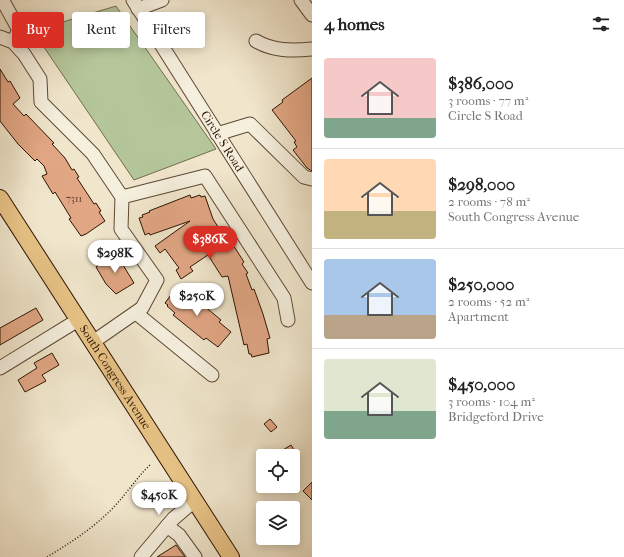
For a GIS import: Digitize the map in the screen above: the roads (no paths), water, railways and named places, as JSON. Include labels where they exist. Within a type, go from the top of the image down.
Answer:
[{"type":"main road","name":"South Congress Avenue","points":[[0,198],[231,557]]},
{"type":"street","points":[[136,4],[162,0]]},
{"type":"street","points":[[301,0],[312,15]]},
{"type":"street","points":[[3,1],[12,17]]},
{"type":"street","name":"Circle S Road","points":[[136,4],[312,283]]},
{"type":"street","points":[[0,37],[12,42]]},
{"type":"street","points":[[256,41],[266,47],[292,51],[312,49]]},
{"type":"street","points":[[18,48],[40,79],[41,102],[93,154],[122,197],[121,229],[157,280],[142,308],[92,342]]},
{"type":"street","points":[[217,134],[250,124],[304,177],[312,179]]},
{"type":"street","points":[[122,197],[204,176],[284,298],[288,320]]},
{"type":"street","points":[[136,313],[212,375]]},
{"type":"street","points":[[0,368],[78,320]]},
{"type":"street","points":[[141,557],[167,526],[194,501]]},
{"type":"street","points":[[167,526],[179,535],[195,557]]}]
